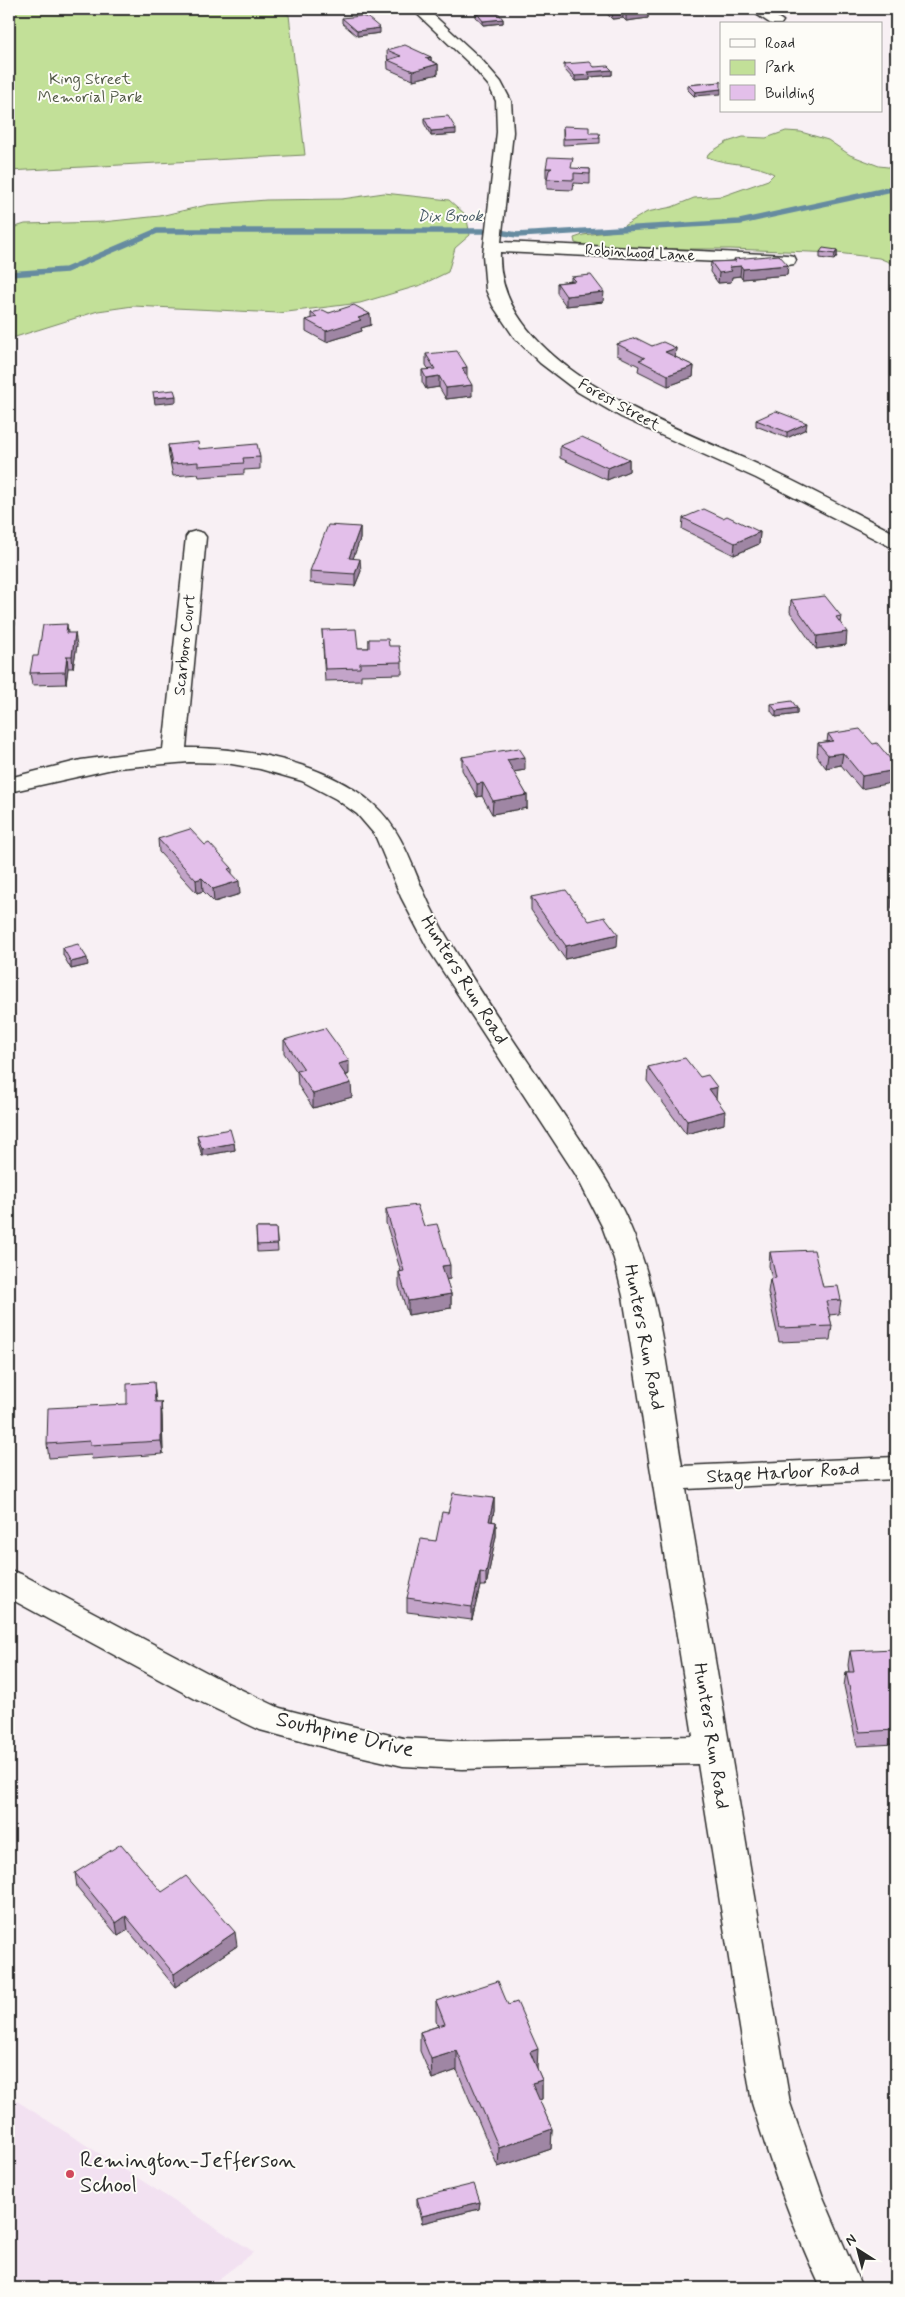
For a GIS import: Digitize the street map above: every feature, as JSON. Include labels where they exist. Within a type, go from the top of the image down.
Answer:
[{"type":"street","name":"Forest Street","points":[[418,9],[461,47],[503,98],[506,113],[505,132],[491,255],[495,290],[502,306],[520,333],[546,359],[584,388],[628,413],[763,474],[896,542]]},
{"type":"street","points":[[756,9],[776,21]]},
{"type":"street","name":"Robinhood Lane","points":[[493,237],[788,260]]},
{"type":"street","name":"Scarboro Court","points":[[174,754],[196,536]]},
{"type":"street","name":"Hunters Run Road","points":[[9,785],[80,766],[142,756],[174,754],[232,757],[282,767],[325,783],[358,803],[383,829],[421,912],[440,947],[610,1209],[624,1241],[635,1278],[771,2103],[789,2163],[826,2255],[842,2288]]},
{"type":"street","name":"Stage Harbor Road","points":[[669,1478],[896,1468]]},
{"type":"street","name":"Southpine Drive","points":[[9,1583],[211,1691],[272,1720],[338,1737],[403,1752],[462,1755],[713,1749]]},
{"type":"shaded area","name":"Remington-Jefferson School","points":[[9,2096],[254,2252],[207,2288],[9,2288]]},
{"type":"green space","name":"King Street Memorial Park","points":[[9,9],[272,9],[289,15],[305,155],[9,171]]},
{"type":"green space","points":[[786,131],[801,132],[828,140],[850,155],[879,166],[896,168],[896,265],[879,258],[837,253],[730,249],[598,249],[575,243],[574,238],[615,231],[647,212],[672,207],[694,198],[723,196],[768,180],[774,174],[758,168],[715,160],[707,157],[708,154],[727,142],[743,137],[766,138]]},
{"type":"green space","points":[[384,193],[449,200],[466,215],[470,235],[455,248],[448,272],[421,285],[360,303],[279,313],[133,306],[98,311],[9,339],[9,229],[25,224],[103,222],[160,216],[207,205],[266,200],[342,199]]},
{"type":"building","points":[[623,9],[648,9],[626,11]]},
{"type":"building","points":[[496,10],[503,19],[483,21],[476,12]]},
{"type":"building","points":[[361,16],[368,18],[380,28],[357,31],[342,18]]},
{"type":"building","points":[[405,45],[431,57],[425,58],[438,64],[413,71],[388,60],[401,56],[387,50]]},
{"type":"building","points":[[890,48],[896,48],[896,52],[891,52]]},
{"type":"building","points":[[590,62],[594,67],[608,66],[612,70],[588,72],[590,75],[575,76],[564,64]]},
{"type":"building","points":[[720,82],[720,89],[695,92],[688,85]]},
{"type":"building","points":[[448,116],[456,129],[431,131],[424,118]]},
{"type":"building","points":[[563,126],[589,127],[589,133],[599,133],[600,138],[564,139]]},
{"type":"building","points":[[548,157],[573,158],[571,168],[590,169],[590,174],[574,173],[574,180],[547,179],[549,170],[552,168],[546,168]]},
{"type":"building","points":[[823,248],[837,250],[835,254],[820,252]]},
{"type":"building","points":[[779,255],[788,265],[743,269],[741,266],[729,267],[732,271],[719,273],[711,262],[736,261],[734,259]]},
{"type":"building","points":[[591,275],[604,292],[566,296],[557,283],[575,281],[571,277]]},
{"type":"building","points":[[354,305],[370,314],[358,318],[361,320],[326,331],[306,320],[317,317],[311,313],[323,310],[329,313]]},
{"type":"building","points":[[636,338],[652,346],[663,342],[676,348],[665,352],[694,366],[668,375],[639,360],[645,358],[617,344]]},
{"type":"building","points":[[457,351],[467,367],[462,368],[472,385],[446,388],[439,376],[426,378],[422,370],[435,369],[426,354]]},
{"type":"building","points":[[174,390],[176,396],[154,398],[153,392]]},
{"type":"building","points":[[776,411],[807,423],[787,432],[756,420]]},
{"type":"building","points":[[582,437],[629,459],[608,468],[560,446]]},
{"type":"building","points":[[198,442],[199,449],[257,444],[260,457],[243,458],[244,463],[198,466],[198,462],[172,464],[168,445]]},
{"type":"building","points":[[704,509],[723,518],[727,516],[760,532],[735,543],[683,518]]},
{"type":"building","points":[[328,525],[360,527],[349,558],[360,559],[355,574],[310,571]]},
{"type":"building","points":[[825,596],[841,616],[836,617],[847,632],[817,636],[791,600]]},
{"type":"building","points":[[9,617],[14,617],[13,626],[9,626]]},
{"type":"building","points":[[67,624],[66,633],[75,633],[72,656],[67,656],[65,672],[30,673],[33,656],[38,656],[43,625]]},
{"type":"building","points":[[356,629],[358,648],[369,648],[369,639],[388,639],[389,646],[399,646],[402,662],[360,663],[360,668],[325,669],[322,630]]},
{"type":"building","points":[[792,701],[797,708],[776,711],[771,704]]},
{"type":"building","points":[[860,729],[873,744],[877,743],[896,766],[896,770],[862,776],[843,753],[828,755],[818,743],[833,741],[828,734]]},
{"type":"building","points":[[519,748],[525,757],[507,760],[527,795],[493,801],[483,783],[477,784],[462,757]]},
{"type":"building","points":[[190,829],[205,845],[209,843],[232,868],[228,869],[239,881],[213,889],[202,878],[196,880],[158,839]]},
{"type":"building","points":[[566,890],[589,921],[605,917],[618,934],[566,946],[531,897]]},
{"type":"building","points":[[78,944],[87,958],[71,962],[63,948]]},
{"type":"building","points":[[325,1028],[349,1061],[338,1064],[351,1083],[313,1094],[297,1071],[304,1069],[284,1040]]},
{"type":"building","points":[[685,1058],[700,1077],[708,1075],[717,1087],[709,1089],[725,1111],[687,1121],[648,1067]]},
{"type":"building","points":[[230,1129],[234,1143],[202,1149],[197,1135]]},
{"type":"building","points":[[417,1205],[424,1226],[437,1224],[450,1265],[442,1266],[451,1294],[408,1301],[399,1272],[404,1271],[386,1209]]},
{"type":"building","points":[[256,1228],[276,1228],[277,1244],[257,1245]]},
{"type":"building","points":[[814,1250],[823,1287],[838,1286],[841,1300],[826,1301],[832,1326],[780,1328],[770,1279],[776,1278],[770,1252]]},
{"type":"building","points":[[154,1382],[155,1402],[161,1402],[161,1441],[90,1445],[90,1441],[47,1444],[48,1408],[127,1404],[127,1384]]},
{"type":"building","points":[[453,1493],[494,1498],[489,1521],[496,1522],[486,1573],[480,1572],[472,1607],[407,1598],[421,1539],[436,1541],[442,1512],[448,1513]]},
{"type":"building","points":[[894,1649],[896,1657],[896,1730],[859,1732],[846,1672],[854,1672],[850,1651]]},
{"type":"building","points":[[121,1844],[162,1892],[186,1876],[235,1932],[174,1974],[126,1916],[116,1923],[75,1873]]},
{"type":"building","points":[[498,1981],[508,2005],[517,2002],[538,2049],[530,2052],[542,2080],[532,2083],[552,2129],[499,2148],[457,2051],[431,2059],[420,2032],[445,2024],[436,2001]]},
{"type":"building","points":[[474,2184],[480,2202],[422,2216],[417,2198]]},
{"type":"waterway","name":"Dix Brook","points":[[9,274],[66,270],[157,231],[492,231],[517,235],[740,222],[896,188]]},
{"type":"place","name":"Remington-Jefferson School","points":[[70,2174]]}]
